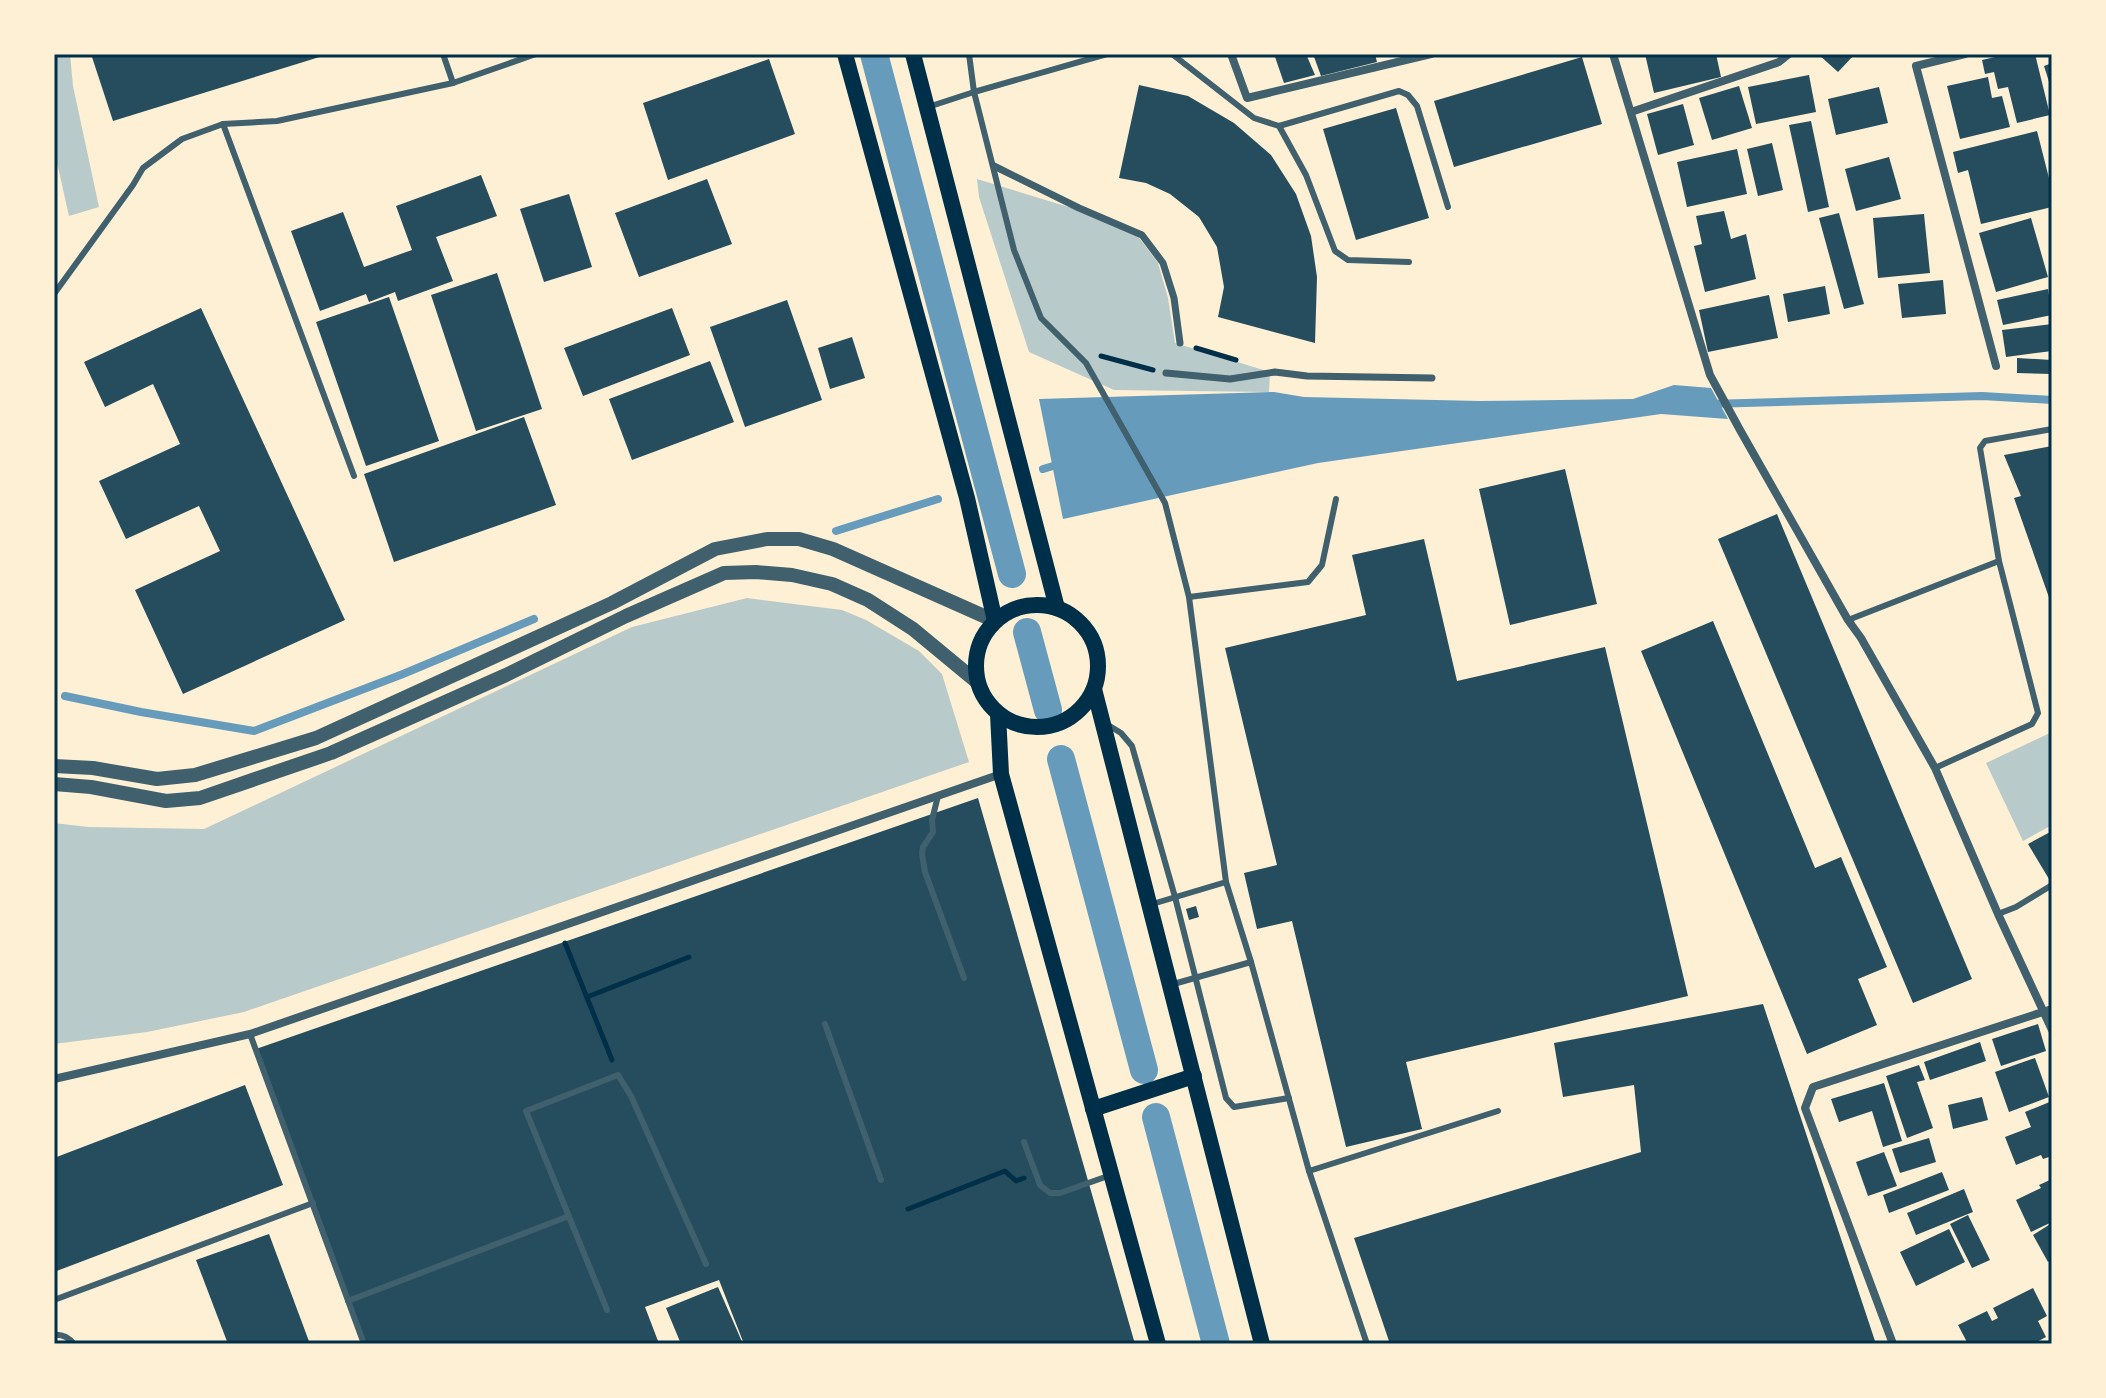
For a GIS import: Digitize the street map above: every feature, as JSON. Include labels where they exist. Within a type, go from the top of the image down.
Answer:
[{"type":"main road","points":[[845,54],[1002,616]]},
{"type":"main road","points":[[913,54],[1049,606]]},
{"type":"main road","points":[[1024,606],[1049,606],[1075,618],[1088,632],[1096,650],[1098,670],[1094,689],[1085,706],[1070,719],[1053,726],[1033,728],[1015,724],[998,714],[985,700],[977,682],[975,665],[978,649],[984,634],[1002,616],[1024,606]]},
{"type":"main road","points":[[1094,689],[1262,1344]]},
{"type":"main road","points":[[998,714],[1001,774],[1158,1344]]},
{"type":"main road","points":[[1093,1109],[1194,1076]]},
{"type":"street","points":[[1231,54],[1247,98],[1431,54]]},
{"type":"street","points":[[1613,54],[1710,375],[1935,768],[1998,914],[2048,1010],[2052,1030]]},
{"type":"street","points":[[1631,112],[1779,62],[1789,54]]},
{"type":"street","points":[[1965,54],[1916,66],[1996,366]]},
{"type":"street","points":[[994,166],[1142,235],[1163,263],[1174,298],[1180,343]]},
{"type":"street","points":[[1166,373],[1230,379],[1275,372],[1307,376],[1432,378]]},
{"type":"street","points":[[54,766],[175,779],[316,738],[612,603],[715,549],[767,539],[799,539],[833,549],[1002,616]]},
{"type":"street","points":[[715,549],[724,573]]},
{"type":"street","points":[[54,784],[91,787],[166,801],[200,798],[331,753],[724,573],[792,575],[832,584],[868,600],[913,629],[977,682]]},
{"type":"street","points":[[54,1079],[250,1034],[1001,774]]},
{"type":"street","points":[[1893,1344],[1805,1108],[1813,1087],[2048,1010]]},
{"type":"lane","points":[[443,54],[453,83]]},
{"type":"lane","points":[[54,294],[143,168],[182,139],[223,124],[277,121],[453,83],[536,54]]},
{"type":"lane","points":[[969,54],[974,92],[1014,250],[1041,318],[1086,363],[1165,503],[1189,597],[1226,882],[1309,1171],[1367,1344]]},
{"type":"lane","points":[[928,107],[1107,54]]},
{"type":"lane","points":[[1172,54],[1254,118],[1279,126],[1399,91],[1408,95],[1417,106],[1448,207]]},
{"type":"lane","points":[[223,124],[354,476]]},
{"type":"lane","points":[[1279,126],[1306,175],[1335,251],[1348,260],[1409,262]]},
{"type":"lane","points":[[1935,768],[2032,724],[2038,713],[1999,561],[1980,448],[1985,441],[2052,429]]},
{"type":"lane","points":[[1189,597],[1308,582],[1322,565],[1336,499]]},
{"type":"lane","points":[[1848,620],[1999,561]]},
{"type":"lane","points":[[1101,721],[1121,733],[1132,746],[1175,897],[1226,1098],[1234,1107],[1289,1098]]},
{"type":"lane","points":[[938,796],[932,820],[933,832],[923,847],[922,860],[964,978]]},
{"type":"lane","points":[[1149,905],[1226,882]]},
{"type":"lane","points":[[1998,914],[2052,885]]},
{"type":"lane","points":[[1170,985],[1251,962]]},
{"type":"lane","points":[[825,1024],[881,1180]]},
{"type":"lane","points":[[250,1034],[364,1344]]},
{"type":"lane","points":[[607,1310],[526,1111],[618,1075],[631,1096],[706,1264]]},
{"type":"lane","points":[[1309,1171],[1498,1111]]},
{"type":"lane","points":[[1024,1142],[1040,1185],[1050,1193],[1111,1175]]},
{"type":"lane","points":[[54,1300],[313,1203]]},
{"type":"lane","points":[[348,1301],[569,1216]]},
{"type":"lane","points":[[54,1335],[59,1334],[74,1344]]},
{"type":"path","points":[[1180,343],[1275,372]]},
{"type":"path","points":[[1070,346],[1166,373]]},
{"type":"path","points":[[559,927],[618,1075]]},
{"type":"path","points":[[587,997],[689,957]]},
{"type":"path","points":[[908,1209],[1005,1171],[1016,1181],[1036,1174]]},
{"type":"shaded area","points":[[54,54],[70,54],[73,86],[99,207],[69,216],[54,149]]},
{"type":"shaded area","points":[[977,179],[1075,209],[1137,235],[1158,263],[1168,298],[1175,343],[1270,372],[1269,392],[1114,390],[1029,352],[979,197]]},
{"type":"shaded area","points":[[747,598],[842,610],[866,620],[919,651],[942,674],[969,762],[244,1012],[147,1032],[54,1044],[54,823],[88,827],[204,829],[632,627]]},
{"type":"shaded area","points":[[2052,732],[2052,825],[2023,841],[1986,763]]},
{"type":"water","points":[[1674,385],[1711,388],[1728,419],[1661,414],[1318,463],[1063,519],[1039,399],[1274,392],[1304,397],[1479,401],[1633,399]]},
{"type":"building","points":[[91,54],[326,54],[326,55],[113,121]]},
{"type":"building","points":[[1274,54],[1306,54],[1315,75],[1284,83]]},
{"type":"building","points":[[1313,54],[1375,54],[1377,62],[1321,76]]},
{"type":"building","points":[[1645,54],[1716,54],[1721,77],[1654,93]]},
{"type":"building","points":[[1818,54],[1855,54],[1838,72]]},
{"type":"building","points":[[2008,54],[2035,54],[2050,115],[2017,123],[2008,87],[1998,89],[1994,72],[1985,74],[1982,60]]},
{"type":"building","points":[[1582,57],[1602,124],[1454,167],[1434,101]]},
{"type":"building","points":[[769,59],[795,134],[668,180],[643,103]]},
{"type":"building","points":[[2052,63],[2052,88],[2051,88],[2044,66]]},
{"type":"building","points":[[1809,75],[1816,112],[1756,124],[1748,87]]},
{"type":"building","points":[[1988,77],[1992,98],[2002,96],[2010,127],[1960,139],[1947,86]]},
{"type":"building","points":[[1139,85],[1188,96],[1234,123],[1271,155],[1296,194],[1311,236],[1317,277],[1315,343],[1218,317],[1224,287],[1217,247],[1199,217],[1170,194],[1146,183],[1119,178]]},
{"type":"building","points":[[1739,86],[1752,128],[1712,140],[1699,98]]},
{"type":"building","points":[[1879,87],[1888,123],[1836,135],[1828,99]]},
{"type":"building","points":[[1683,104],[1694,145],[1658,155],[1647,114]]},
{"type":"building","points":[[1396,108],[1429,218],[1356,240],[1323,129]]},
{"type":"building","points":[[1811,121],[1829,207],[1808,212],[1789,125]]},
{"type":"building","points":[[2037,131],[2052,190],[2052,207],[1981,224],[1968,170],[1958,173],[1953,152]]},
{"type":"building","points":[[1772,143],[1783,190],[1758,196],[1747,149]]},
{"type":"building","points":[[1737,149],[1747,194],[1687,207],[1677,162]]},
{"type":"building","points":[[1889,157],[1901,199],[1856,211],[1845,169]]},
{"type":"building","points":[[481,175],[497,216],[436,237],[453,281],[398,301],[395,292],[369,302],[366,294],[320,311],[291,231],[343,212],[364,267],[412,250],[396,206]]},
{"type":"building","points":[[707,179],[732,244],[639,277],[615,213]]},
{"type":"building","points":[[569,194],[592,267],[544,282],[520,209]]},
{"type":"building","points":[[1724,211],[1731,239],[1746,234],[1756,279],[1705,292],[1694,246],[1702,244],[1696,216]]},
{"type":"building","points":[[1839,213],[1864,304],[1844,309],[1819,218]]},
{"type":"building","points":[[1924,214],[1930,273],[1878,278],[1873,218]]},
{"type":"building","points":[[2031,218],[2048,277],[1996,292],[1979,233]]},
{"type":"building","points":[[497,273],[542,409],[476,431],[431,295]]},
{"type":"building","points":[[1943,280],[1946,314],[1902,318],[1898,284]]},
{"type":"building","points":[[1825,286],[1830,314],[1788,322],[1783,294]]},
{"type":"building","points":[[2048,289],[2052,315],[2003,325],[1997,300]]},
{"type":"building","points":[[1769,295],[1778,338],[1708,352],[1699,310]]},
{"type":"building","points":[[389,297],[439,441],[366,466],[316,322]]},
{"type":"building","points":[[787,300],[822,400],[745,427],[710,327]]},
{"type":"building","points":[[201,308],[345,620],[183,694],[135,590],[220,551],[199,506],[126,539],[99,481],[180,444],[153,384],[105,407],[84,362]]},
{"type":"building","points":[[672,308],[690,355],[583,396],[564,348]]},
{"type":"building","points":[[2052,324],[2052,351],[2006,357],[2002,330]]},
{"type":"building","points":[[852,337],[865,378],[830,389],[818,348]]},
{"type":"building","points":[[2017,358],[2052,360],[2052,374],[2017,373]]},
{"type":"building","points":[[710,361],[734,422],[632,460],[609,399]]},
{"type":"building","points":[[524,417],[556,505],[394,562],[364,474]]},
{"type":"building","points":[[2052,446],[2052,606],[2014,498],[2021,496],[2004,455]]},
{"type":"building","points":[[1565,469],[1597,604],[1510,625],[1479,489]]},
{"type":"building","points":[[1777,514],[1972,979],[1913,1003],[1718,539]]},
{"type":"building","points":[[1424,539],[1457,681],[1605,647],[1688,996],[1406,1062],[1422,1129],[1346,1147],[1292,921],[1257,929],[1244,873],[1277,865],[1225,648],[1366,615],[1352,555]]},
{"type":"building","points":[[1713,621],[1815,868],[1841,857],[1887,967],[1858,979],[1877,1025],[1807,1054],[1641,651]]},
{"type":"building","points":[[978,798],[1135,1344],[744,1344],[719,1280],[645,1307],[658,1341],[649,1344],[363,1344],[256,1049]]},
{"type":"building","points":[[2052,831],[2052,884],[2028,844]]},
{"type":"building","points":[[1196,906],[1199,917],[1189,920],[1186,909]]},
{"type":"building","points":[[1763,1004],[1876,1344],[1390,1344],[1354,1238],[1641,1152],[1634,1085],[1563,1097],[1554,1043]]},
{"type":"building","points":[[2038,1024],[2046,1051],[2001,1066],[1992,1039]]},
{"type":"building","points":[[1980,1042],[1986,1061],[1930,1080],[1924,1062]]},
{"type":"building","points":[[2035,1058],[2049,1097],[2009,1112],[1995,1072]]},
{"type":"building","points":[[1919,1065],[1925,1080],[1917,1082],[1933,1128],[1907,1138],[1886,1076]]},
{"type":"building","points":[[1884,1083],[1902,1141],[1883,1147],[1872,1111],[1839,1122],[1831,1099]]},
{"type":"building","points":[[245,1085],[283,1185],[54,1272],[54,1158]]},
{"type":"building","points":[[1982,1097],[1988,1120],[1953,1129],[1948,1105]]},
{"type":"building","points":[[2052,1101],[2052,1156],[2043,1159],[2041,1155],[2016,1165],[2005,1137],[2031,1127],[2025,1112]]},
{"type":"building","points":[[1929,1138],[1936,1162],[1900,1173],[1892,1149]]},
{"type":"building","points":[[1884,1152],[1897,1186],[1868,1196],[1856,1162]]},
{"type":"building","points":[[1942,1172],[1949,1190],[1889,1213],[1883,1195]]},
{"type":"building","points":[[2052,1179],[2052,1222],[2031,1232],[2016,1200]]},
{"type":"building","points":[[1964,1189],[1973,1212],[1916,1235],[1907,1213]]},
{"type":"building","points":[[1968,1215],[1990,1260],[1972,1268],[1950,1224]]},
{"type":"building","points":[[2052,1223],[2052,1259],[2048,1262],[2033,1235]]},
{"type":"building","points":[[1949,1229],[1965,1262],[1916,1286],[1900,1252]]},
{"type":"building","points":[[269,1234],[310,1344],[228,1344],[196,1260]]},
{"type":"building","points":[[718,1287],[743,1344],[681,1344],[666,1308]]},
{"type":"building","points":[[2033,1288],[2047,1316],[2038,1321],[2046,1337],[2033,1344],[1968,1344],[1958,1325],[1987,1311],[1992,1321],[1998,1318],[1993,1308]]},
{"type":"waterway","points":[[874,54],[1012,574]]},
{"type":"waterway","points":[[1709,404],[1982,396],[2052,400]]},
{"type":"waterway","points":[[1043,469],[1060,464]]},
{"type":"waterway","points":[[836,531],[938,499]]},
{"type":"waterway","points":[[65,696],[254,731],[403,674],[534,619]]},
{"type":"waterway","points":[[1027,632],[1048,710]]},
{"type":"waterway","points":[[1061,759],[1144,1070]]},
{"type":"waterway","points":[[1156,1117],[1216,1344]]}]
